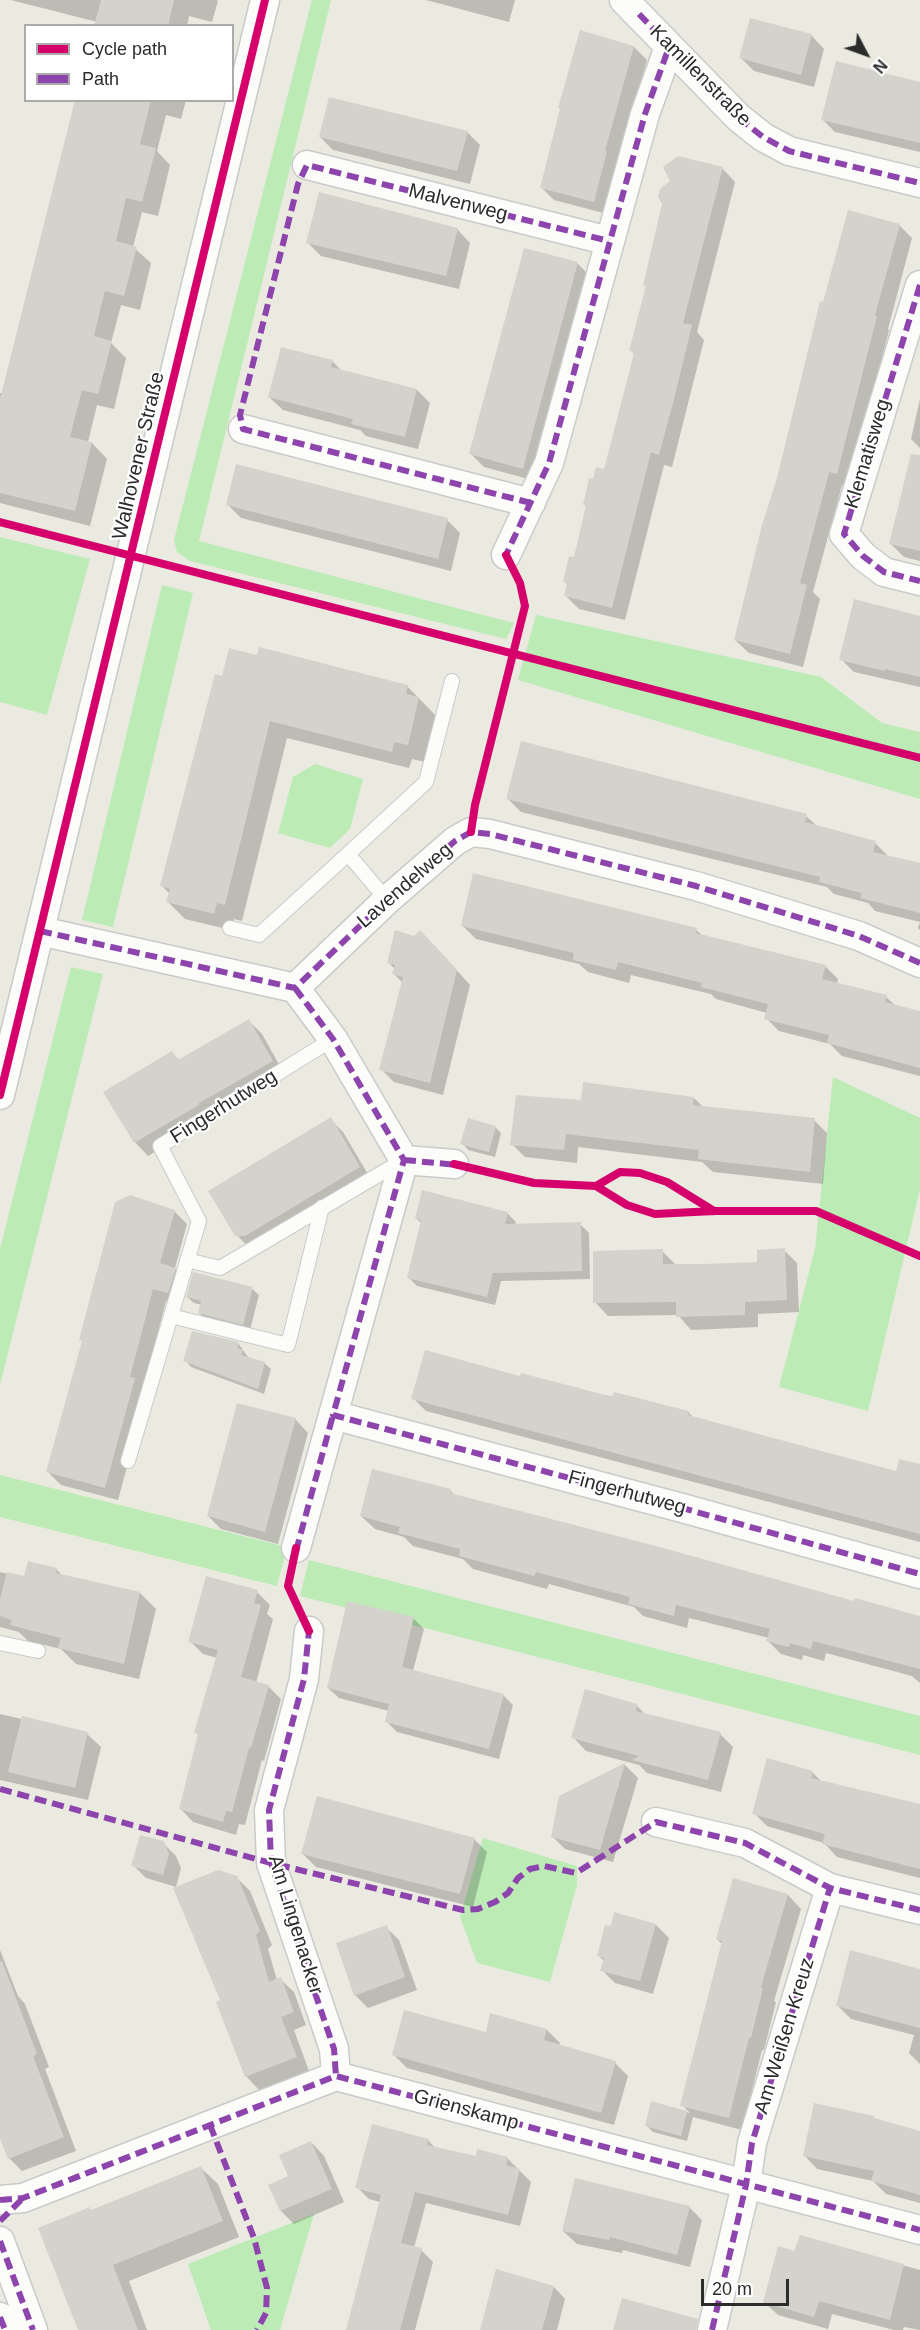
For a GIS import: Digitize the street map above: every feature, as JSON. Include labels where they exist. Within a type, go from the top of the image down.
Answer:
[{"type":"street","name":"Walhovener Straße","points":[[0,1095],[265,0]]},
{"type":"street","name":"Kamillenstraße","points":[[624,0],[739,118],[763,137],[789,151],[920,183]]},
{"type":"street","points":[[506,555],[549,463],[645,114],[669,47]]},
{"type":"street","name":"Malvenweg","points":[[307,165],[609,240]]},
{"type":"street","name":"Klematisweg","points":[[920,285],[844,534],[863,556],[884,572],[920,581]]},
{"type":"street","points":[[243,429],[531,503]]},
{"type":"street","name":"Lavendelweg","points":[[295,988],[387,900],[455,841],[471,832],[490,834],[696,886],[859,936],[920,963]]},
{"type":"street","points":[[40,931],[295,988],[333,1039],[404,1160],[296,1548]]},
{"type":"street","points":[[404,1160],[454,1164]]},
{"type":"street","name":"Fingerhutweg","points":[[333,1415],[920,1574]]},
{"type":"street","name":"Am Lingenacker","points":[[309,1631],[304,1679],[269,1810],[271,1863],[334,2049],[336,2076]]},
{"type":"street","points":[[656,1822],[745,1843],[830,1888],[920,1910]]},
{"type":"street","name":"Am Weißen Kreuz","points":[[712,2330],[746,2185],[752,2143],[830,1888]]},
{"type":"street","points":[[0,2221],[12,2199],[336,2076]]},
{"type":"street","name":"Grienskamp","points":[[336,2076],[920,2230]]},
{"type":"street","points":[[0,2241],[33,2330]]},
{"type":"street","points":[[0,2317],[5,2330]]},
{"type":"lane","points":[[230,928],[259,935],[426,782],[452,681]]},
{"type":"lane","points":[[348,854],[387,900]]},
{"type":"lane","name":"Fingerhutweg","points":[[128,1461],[199,1221],[160,1146],[333,1039]]},
{"type":"lane","points":[[187,1260],[220,1268],[404,1160]]},
{"type":"lane","points":[[171,1316],[288,1345],[322,1207]]},
{"type":"lane","points":[[0,1643],[38,1651]]},
{"type":"green space","points":[[312,0],[331,0],[199,541],[514,623],[506,639],[190,561],[177,552],[174,540]]},
{"type":"green space","points":[[0,537],[90,559],[47,715],[0,702]]},
{"type":"green space","points":[[162,585],[193,593],[113,927],[82,920]]},
{"type":"green space","points":[[536,615],[821,677],[882,723],[920,732],[920,799],[518,680]]},
{"type":"green space","points":[[315,764],[363,779],[350,829],[330,848],[278,833],[293,777]]},
{"type":"green space","points":[[71,967],[103,974],[0,1385],[0,1249]]},
{"type":"green space","points":[[833,1077],[920,1118],[920,1189],[868,1411],[779,1387],[815,1249]]},
{"type":"green space","points":[[0,1475],[287,1547],[277,1586],[0,1517]]},
{"type":"green space","points":[[309,1560],[920,1716],[920,1755],[300,1596]]},
{"type":"green space","points":[[483,1838],[577,1866],[577,1885],[550,1982],[477,1963],[460,1917]]},
{"type":"green space","points":[[314,2214],[280,2330],[211,2330],[188,2264]]},
{"type":"building","points":[[101,0],[174,0],[168,24],[95,24]]},
{"type":"building","points":[[750,18],[812,34],[801,75],[739,58]]},
{"type":"building","points":[[580,30],[634,46],[605,151],[607,151],[594,202],[540,188],[560,109],[558,108]]},
{"type":"building","points":[[836,61],[920,82],[920,143],[821,120]]},
{"type":"building","points":[[329,97],[468,131],[457,171],[319,137]]},
{"type":"building","points":[[74,102],[150,102],[140,144],[156,148],[142,202],[126,198],[116,241],[137,247],[124,296],[105,291],[94,336],[112,341],[98,394],[82,390],[70,437],[92,442],[75,511],[0,493],[0,399]]},
{"type":"building","points":[[678,156],[723,167],[683,323],[692,325],[673,403],[659,455],[651,452],[612,608],[564,596],[567,583],[563,582],[569,556],[574,557],[586,505],[583,505],[589,478],[593,479],[596,467],[604,469],[631,365],[634,352],[629,351],[646,286],[643,285],[662,204],[658,197],[660,189],[670,181],[663,167]]},
{"type":"building","points":[[319,192],[458,228],[446,276],[306,243]]},
{"type":"building","points":[[848,210],[900,224],[875,315],[877,316],[837,474],[829,472],[800,583],[807,585],[790,654],[734,640],[762,525],[777,478],[820,301],[823,302]]},
{"type":"building","points":[[524,248],[578,262],[523,469],[469,454]]},
{"type":"building","points":[[281,347],[333,360],[331,367],[417,389],[405,437],[351,424],[353,419],[268,397]]},
{"type":"building","points":[[911,454],[920,455],[920,551],[889,544]]},
{"type":"building","points":[[236,464],[448,518],[438,559],[226,505]]},
{"type":"building","points":[[854,599],[920,616],[920,677],[839,660]]},
{"type":"building","points":[[259,647],[408,685],[406,694],[419,697],[408,745],[394,742],[392,752],[270,721],[225,905],[217,903],[214,914],[166,902],[170,889],[160,886],[215,674],[222,676],[229,648],[257,655]]},
{"type":"building","points":[[521,741],[807,814],[805,822],[876,841],[873,852],[920,863],[920,913],[860,898],[862,893],[819,882],[820,877],[506,799]]},
{"type":"building","points":[[473,873],[697,928],[696,933],[826,965],[822,979],[887,995],[885,1002],[920,1011],[920,1068],[827,1043],[829,1035],[764,1019],[768,1004],[701,987],[702,983],[618,962],[616,970],[573,960],[574,953],[461,926]]},
{"type":"building","points":[[395,930],[414,936],[420,930],[457,970],[430,1083],[379,1070],[403,977],[392,974],[395,965],[387,963]]},
{"type":"building","points":[[249,1019],[273,1061],[134,1143],[103,1092],[172,1051],[178,1060]]},
{"type":"building","points":[[583,1082],[694,1097],[693,1105],[815,1118],[810,1172],[698,1159],[699,1150],[566,1134],[564,1150],[510,1145],[516,1095],[581,1100]]},
{"type":"building","points":[[331,1117],[360,1167],[245,1236],[235,1236],[208,1191]]},
{"type":"building","points":[[468,1118],[496,1126],[489,1152],[460,1144]]},
{"type":"building","points":[[422,1190],[508,1212],[505,1224],[581,1222],[582,1271],[493,1273],[487,1297],[407,1278],[421,1220],[415,1218]]},
{"type":"building","points":[[130,1195],[175,1210],[160,1263],[176,1268],[168,1293],[153,1289],[130,1377],[135,1378],[105,1488],[46,1472],[82,1341],[79,1340],[115,1202]]},
{"type":"building","points":[[785,1248],[787,1300],[745,1302],[745,1315],[676,1317],[676,1302],[593,1303],[593,1251],[663,1249],[663,1264],[703,1264],[757,1262],[757,1250]]},
{"type":"building","points":[[193,1272],[253,1287],[243,1325],[198,1313],[201,1301],[186,1297]]},
{"type":"building","points":[[192,1331],[239,1342],[237,1348],[243,1350],[241,1355],[265,1362],[258,1389],[183,1361]]},
{"type":"building","points":[[425,1350],[520,1376],[521,1373],[613,1397],[614,1392],[689,1411],[688,1415],[896,1471],[899,1459],[920,1464],[920,1534],[411,1399]]},
{"type":"building","points":[[237,1403],[296,1418],[265,1532],[207,1516]]},
{"type":"building","points":[[372,1469],[451,1489],[450,1493],[656,1546],[854,1601],[855,1598],[920,1616],[920,1669],[813,1641],[811,1649],[790,1643],[789,1647],[766,1641],[770,1629],[676,1605],[674,1616],[628,1604],[630,1597],[536,1572],[534,1576],[459,1556],[460,1549],[398,1533],[400,1527],[360,1516]]},
{"type":"building","points":[[28,1561],[57,1568],[56,1573],[140,1592],[124,1664],[58,1648],[61,1638],[10,1625],[12,1620],[0,1616],[0,1599],[7,1572],[24,1576]]},
{"type":"building","points":[[206,1576],[258,1590],[254,1603],[261,1605],[241,1677],[269,1685],[232,1812],[226,1811],[223,1822],[179,1809],[198,1734],[194,1733],[218,1650],[188,1642]]},
{"type":"building","points":[[347,1601],[414,1617],[402,1667],[504,1694],[489,1749],[385,1722],[389,1704],[327,1688]]},
{"type":"building","points":[[585,1689],[637,1704],[636,1711],[721,1732],[708,1780],[632,1760],[639,1756],[571,1738]]},
{"type":"building","points":[[22,1716],[88,1732],[75,1788],[8,1772]]},
{"type":"building","points":[[767,1758],[813,1771],[811,1778],[920,1804],[920,1869],[822,1844],[825,1834],[752,1814]]},
{"type":"building","points":[[625,1763],[600,1850],[551,1837],[559,1796]]},
{"type":"building","points":[[317,1796],[475,1838],[460,1894],[301,1854]]},
{"type":"building","points":[[140,1835],[164,1841],[169,1854],[163,1875],[131,1866]]},
{"type":"building","points":[[218,1870],[237,1876],[260,1931],[256,1935],[269,1982],[281,1977],[294,2012],[281,2017],[297,2057],[245,2077],[216,2002],[220,2000],[173,1888]]},
{"type":"building","points":[[733,1878],[788,1894],[761,1987],[763,1988],[751,2038],[749,2038],[729,2118],[680,2106],[722,1941],[716,1939]]},
{"type":"building","points":[[614,1912],[656,1924],[640,1981],[600,1971],[604,1958],[597,1956],[605,1925],[611,1926]]},
{"type":"building","points":[[387,1925],[405,1977],[354,1996],[336,1943]]},
{"type":"building","points":[[850,1950],[920,1969],[920,2028],[836,2006]]},
{"type":"building","points":[[2,1961],[37,2054],[33,2056],[64,2137],[8,2159],[0,2139],[0,1962]]},
{"type":"building","points":[[404,2010],[486,2032],[490,2013],[547,2029],[544,2040],[616,2061],[601,2113],[392,2055]]},
{"type":"building","points":[[651,2101],[687,2111],[681,2136],[645,2126]]},
{"type":"building","points":[[814,2103],[874,2116],[874,2118],[920,2131],[920,2195],[871,2181],[874,2171],[803,2156]]},
{"type":"building","points":[[372,2124],[429,2139],[427,2145],[476,2156],[477,2149],[508,2157],[506,2165],[520,2169],[508,2215],[415,2192],[401,2243],[422,2248],[400,2330],[346,2330],[381,2195],[355,2188]]},
{"type":"building","points":[[311,2141],[332,2189],[280,2211],[268,2185],[288,2176],[279,2155]]},
{"type":"building","points":[[201,2166],[223,2221],[113,2265],[138,2330],[78,2330],[38,2228],[90,2207],[91,2210]]},
{"type":"building","points":[[575,2178],[690,2206],[677,2255],[610,2237],[609,2240],[562,2231]]},
{"type":"building","points":[[800,2235],[904,2264],[890,2320],[819,2301],[814,2317],[763,2302],[778,2246],[794,2251]]},
{"type":"building","points":[[496,2269],[554,2286],[542,2330],[480,2330]]},
{"type":"building","points":[[622,2298],[698,2319],[696,2330],[613,2330]]},
{"type":"marked path","points":[[639,14],[739,118],[763,137],[789,151],[920,183]]},
{"type":"marked path","points":[[508,560],[506,555],[549,463],[645,114],[669,47]]},
{"type":"marked path","points":[[531,503],[243,429],[240,415],[298,184],[307,165],[609,241]]},
{"type":"marked path","points":[[920,285],[844,534],[863,556],[884,572],[920,581]]},
{"type":"marked path","points":[[40,931],[295,988],[387,900],[455,841],[471,832],[490,834],[696,886],[859,936],[920,963]]},
{"type":"marked path","points":[[295,988],[333,1039],[404,1160],[333,1415],[920,1574]]},
{"type":"marked path","points":[[404,1160],[458,1165]]},
{"type":"marked path","points":[[296,1551],[333,1415]]},
{"type":"marked path","points":[[307,1627],[309,1631],[304,1679],[269,1810],[271,1863],[334,2049],[336,2076]]},
{"type":"marked path","points":[[0,1789],[271,1863],[463,1910],[478,1909],[495,1902],[508,1893],[518,1878],[530,1869],[544,1866],[576,1873],[656,1822],[745,1843],[830,1888],[920,1910]]},
{"type":"marked path","points":[[712,2330],[746,2185],[752,2143],[830,1888]]},
{"type":"marked path","points":[[0,2200],[23,2198],[336,2076],[920,2230]]},
{"type":"marked path","points":[[210,2125],[254,2238],[267,2288],[266,2313],[257,2330]]},
{"type":"marked path","points":[[0,2221],[23,2198]]},
{"type":"marked path","points":[[0,2241],[33,2330]]},
{"type":"marked path","points":[[0,2317],[5,2330]]},
{"type":"cycle path","points":[[0,1095],[265,0]]},
{"type":"cycle path","points":[[0,522],[920,758]]},
{"type":"cycle path","points":[[471,832],[475,805],[525,606],[520,583],[506,555]]},
{"type":"cycle path","points":[[454,1164],[534,1183],[596,1186],[627,1205],[655,1214],[714,1211],[816,1211],[920,1256]]},
{"type":"cycle path","points":[[596,1186],[620,1172],[640,1173],[667,1182],[714,1211]]},
{"type":"cycle path","points":[[296,1548],[288,1586],[309,1631]]}]
